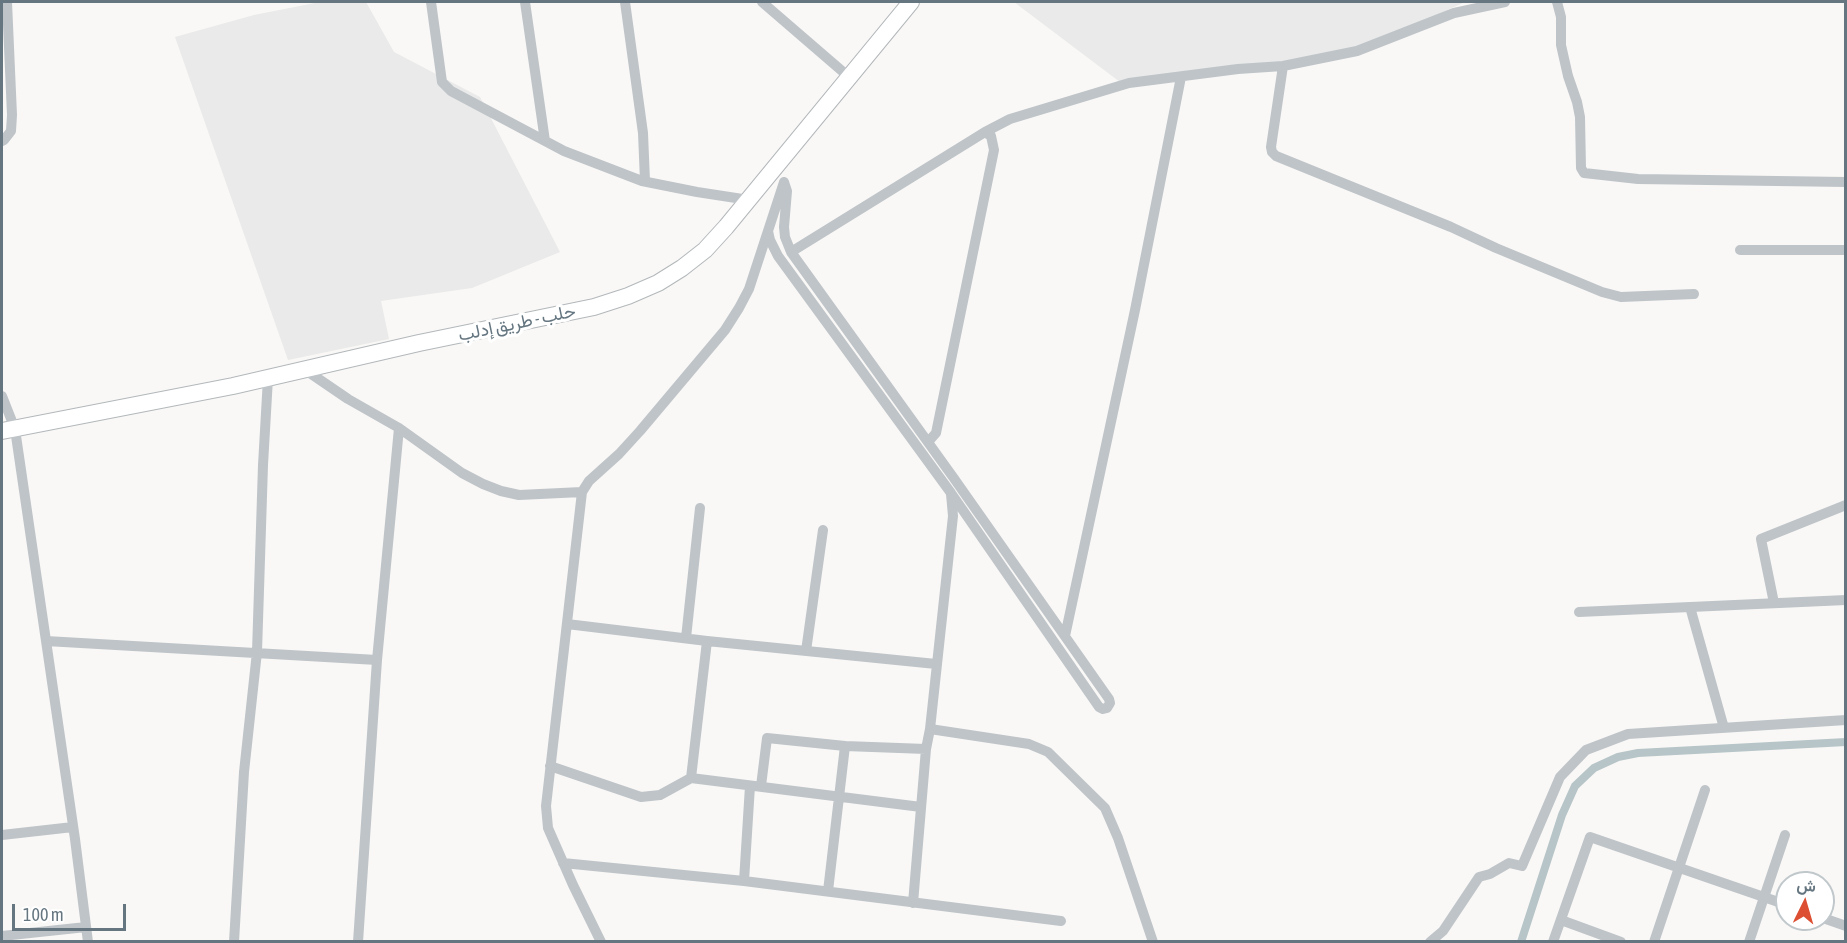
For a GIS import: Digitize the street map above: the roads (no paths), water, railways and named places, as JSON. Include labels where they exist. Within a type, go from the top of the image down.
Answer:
[{"type":"highway","name":"حلب - طريق إدلب","points":[[8,430],[268,378],[419,343],[594,307],[658,283],[705,250],[749,200],[779,176],[849,77],[911,2]]},
{"type":"street","points":[[2,141],[11,131],[12,115],[8,2]]},
{"type":"street","points":[[431,2],[442,82],[451,91],[564,150],[645,181],[749,200]]},
{"type":"street","points":[[525,2],[545,141]]},
{"type":"street","points":[[625,2],[642,122],[645,181]]},
{"type":"street","points":[[762,2],[849,77]]},
{"type":"street","points":[[791,252],[985,132],[1010,119],[1118,86],[1238,69],[1283,66],[1357,51],[1454,13],[1505,2]]},
{"type":"street","points":[[1557,2],[1561,17],[1561,45],[1580,117],[1581,168],[1584,173],[1638,179],[1845,182]]},
{"type":"street","points":[[1283,66],[1271,147],[1276,156],[1451,227],[1602,292],[1621,297],[1694,294]]},
{"type":"street","points":[[1065,636],[1135,310],[1181,77]]},
{"type":"street","points":[[928,442],[936,433],[994,150],[991,136],[985,132]]},
{"type":"street","points":[[601,942],[548,828],[546,806],[582,492],[589,481],[640,431],[725,330],[740,308],[749,289],[768,231],[779,176]]},
{"type":"street","points":[[768,231],[778,256],[951,493],[1099,707],[1107,708],[1110,703],[1109,699],[791,252],[784,227],[787,191],[779,176]]},
{"type":"street","points":[[1740,250],[1845,250]]},
{"type":"street","points":[[304,369],[348,399],[399,428],[462,473],[501,491],[519,495],[582,492]]},
{"type":"street","points":[[234,942],[244,772],[256,652],[268,378]]},
{"type":"street","points":[[2,396],[46,641],[88,942]]},
{"type":"street","points":[[358,942],[377,660],[399,428]]},
{"type":"street","points":[[913,903],[926,749],[953,516],[951,493],[953,477]]},
{"type":"street","points":[[1774,603],[1761,539],[1845,505]]},
{"type":"street","points":[[686,638],[700,508]]},
{"type":"street","points":[[806,651],[822,530]]},
{"type":"street","points":[[1579,612],[1845,600]]},
{"type":"street","points":[[1690,607],[1724,728]]},
{"type":"street","points":[[567,624],[707,641],[936,664]]},
{"type":"street","points":[[46,641],[377,660]]},
{"type":"street","points":[[691,778],[707,641]]},
{"type":"street","points":[[1430,942],[1443,931],[1479,877],[1490,874],[1509,863],[1522,866],[1560,777],[1586,750],[1628,734],[1845,720]]},
{"type":"street","points":[[930,729],[1029,744],[1048,752],[1105,808],[1118,838],[1153,942]]},
{"type":"street","points":[[744,881],[756,786],[767,738],[845,746],[926,749]]},
{"type":"street","points":[[828,891],[845,746]]},
{"type":"street","points":[[550,766],[641,797],[660,795],[691,778],[921,807]]},
{"type":"street","points":[[1654,942],[1705,790]]},
{"type":"street","points":[[2,836],[73,827]]},
{"type":"street","points":[[1749,942],[1785,835]]},
{"type":"street","points":[[1553,942],[1590,837],[1775,901]]},
{"type":"street","points":[[563,863],[744,881],[1061,921]]},
{"type":"street","points":[[1561,920],[1621,942]]},
{"type":"street","points":[[2,936],[86,927]]},
{"type":"waterway","points":[[1521,942],[1562,815],[1575,786],[1594,768],[1618,757],[1638,753],[1846,742]]}]
